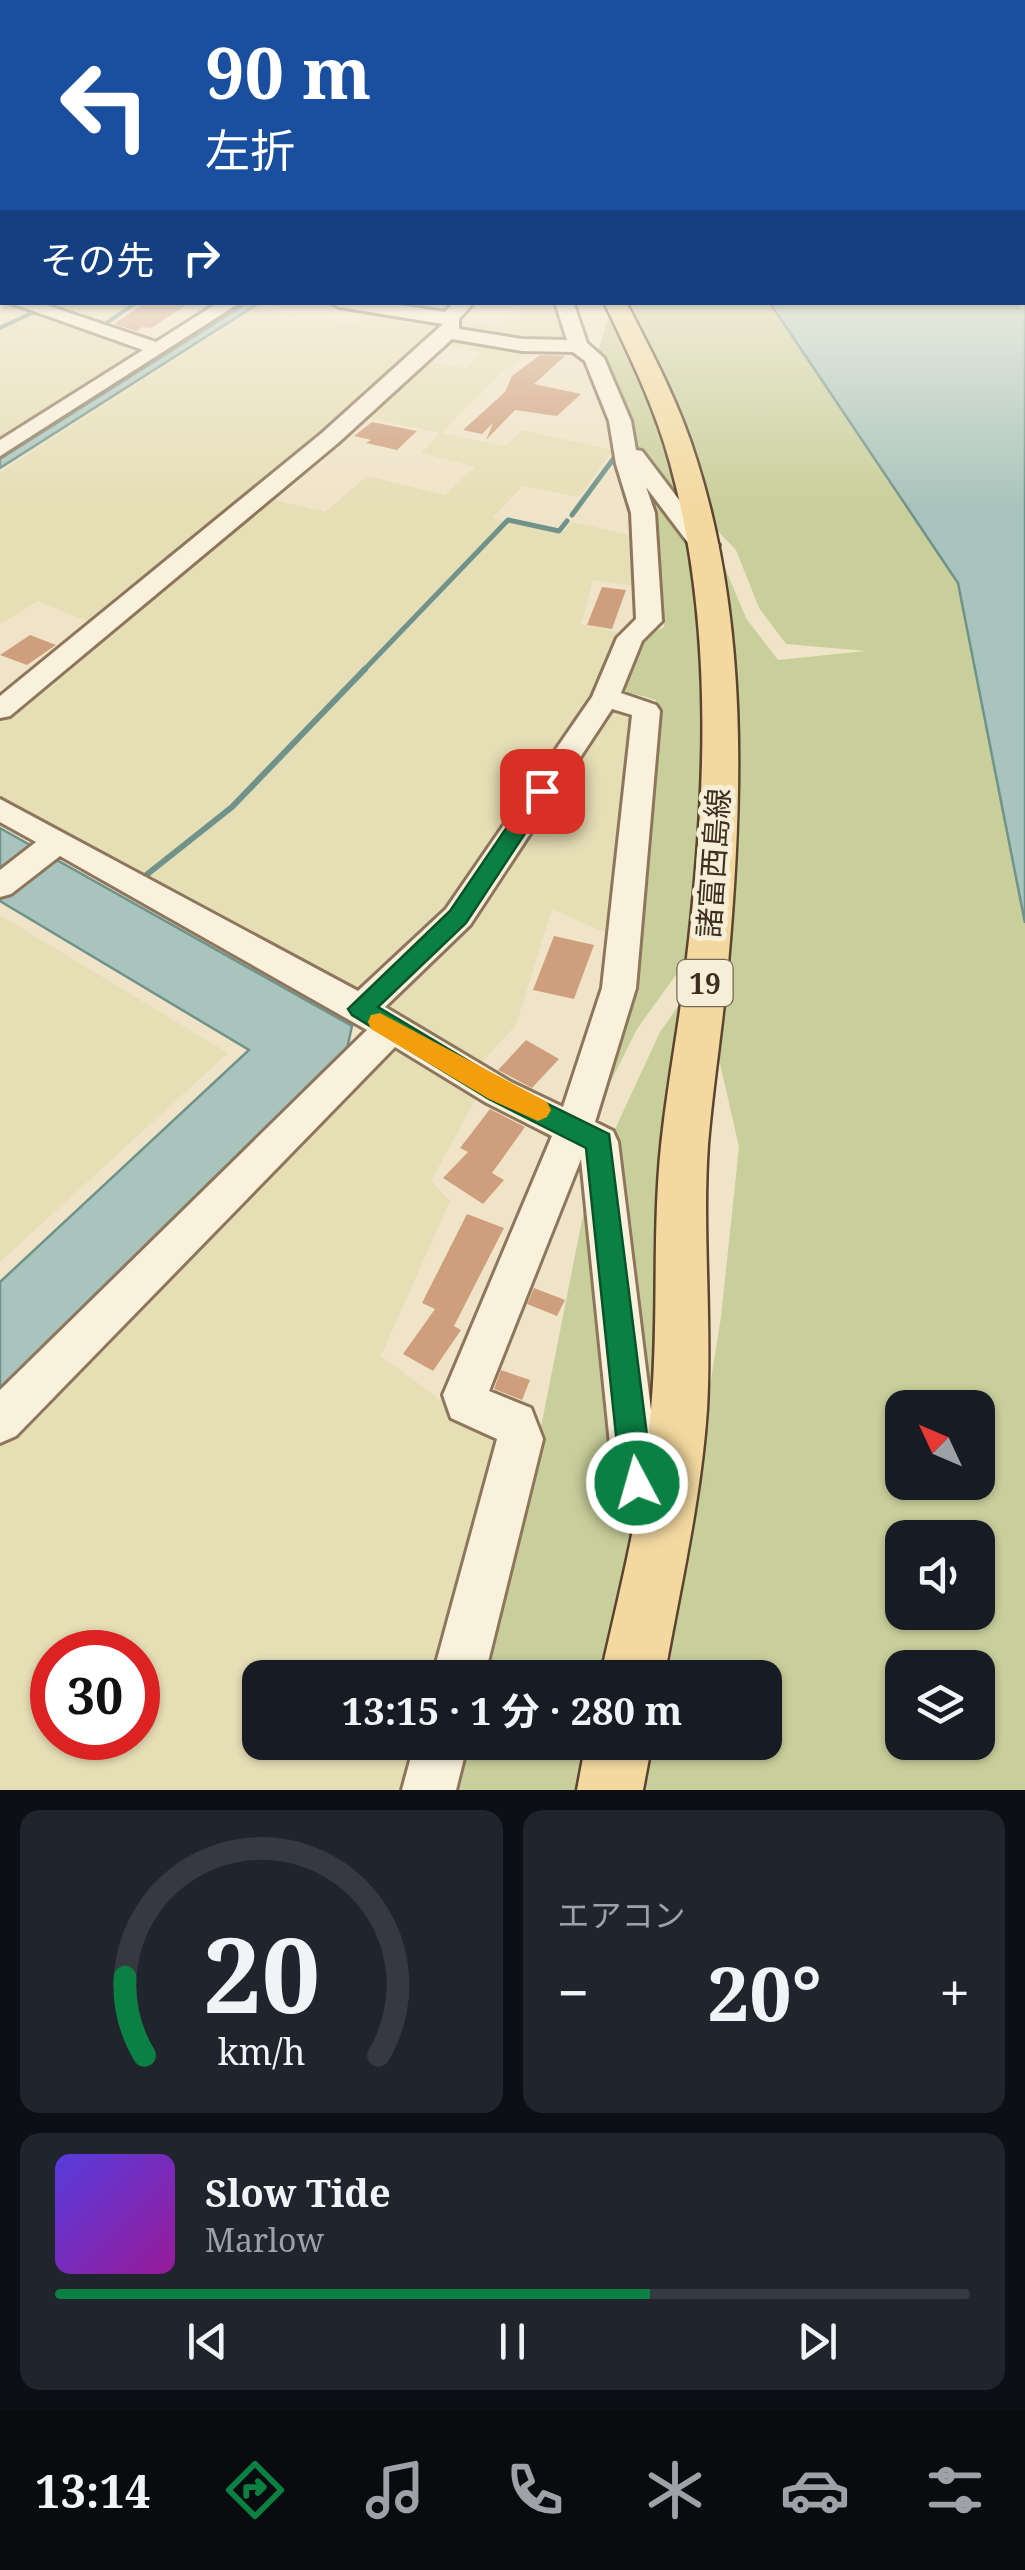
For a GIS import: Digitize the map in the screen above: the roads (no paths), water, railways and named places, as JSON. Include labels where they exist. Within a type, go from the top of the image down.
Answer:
[{"type":"main road","name":"諸富西島線","points":[[635,1660],[679,1411],[684,1166],[719,817],[719,645],[707,545],[681,444],[637,340]]},
{"type":"main road","points":[[610,1790],[616,1760]]},
{"type":"street","points":[[130,340],[159,349]]},
{"type":"street","points":[[0,449],[174,340]]},
{"type":"street","points":[[0,710],[316,449],[433,340]]},
{"type":"street","points":[[498,340],[522,346],[578,346]]},
{"type":"street","points":[[0,1421],[375,1019],[458,917],[606,697],[630,638],[649,621],[643,514],[620,421],[594,358],[578,346],[576,340]]},
{"type":"street","points":[[626,450],[638,460],[700,543],[707,545]]},
{"type":"street","points":[[463,1660],[520,1439],[514,1424],[468,1403],[465,1395],[575,1127],[618,988],[646,711],[606,697]]},
{"type":"street","points":[[0,809],[53,846],[375,1019],[498,1092],[599,1142],[637,1483],[658,1539]]},
{"type":"street","points":[[0,886],[53,846]]},
{"type":"street","points":[[429,1790],[437,1760]]},
{"type":"water","points":[[189,340],[202,340],[0,468],[0,459]]},
{"type":"water","points":[[795,340],[1025,340],[1025,923],[958,583]]},
{"type":"water","points":[[0,828],[352,1026],[347,1049],[0,1394],[0,1282],[249,1050],[0,901]]},
{"type":"waterway","points":[[572,515],[617,454]]},
{"type":"waterway","points":[[363,671],[508,520],[559,531],[567,521]]},
{"type":"waterway","points":[[145,876],[232,807],[365,669]]}]
